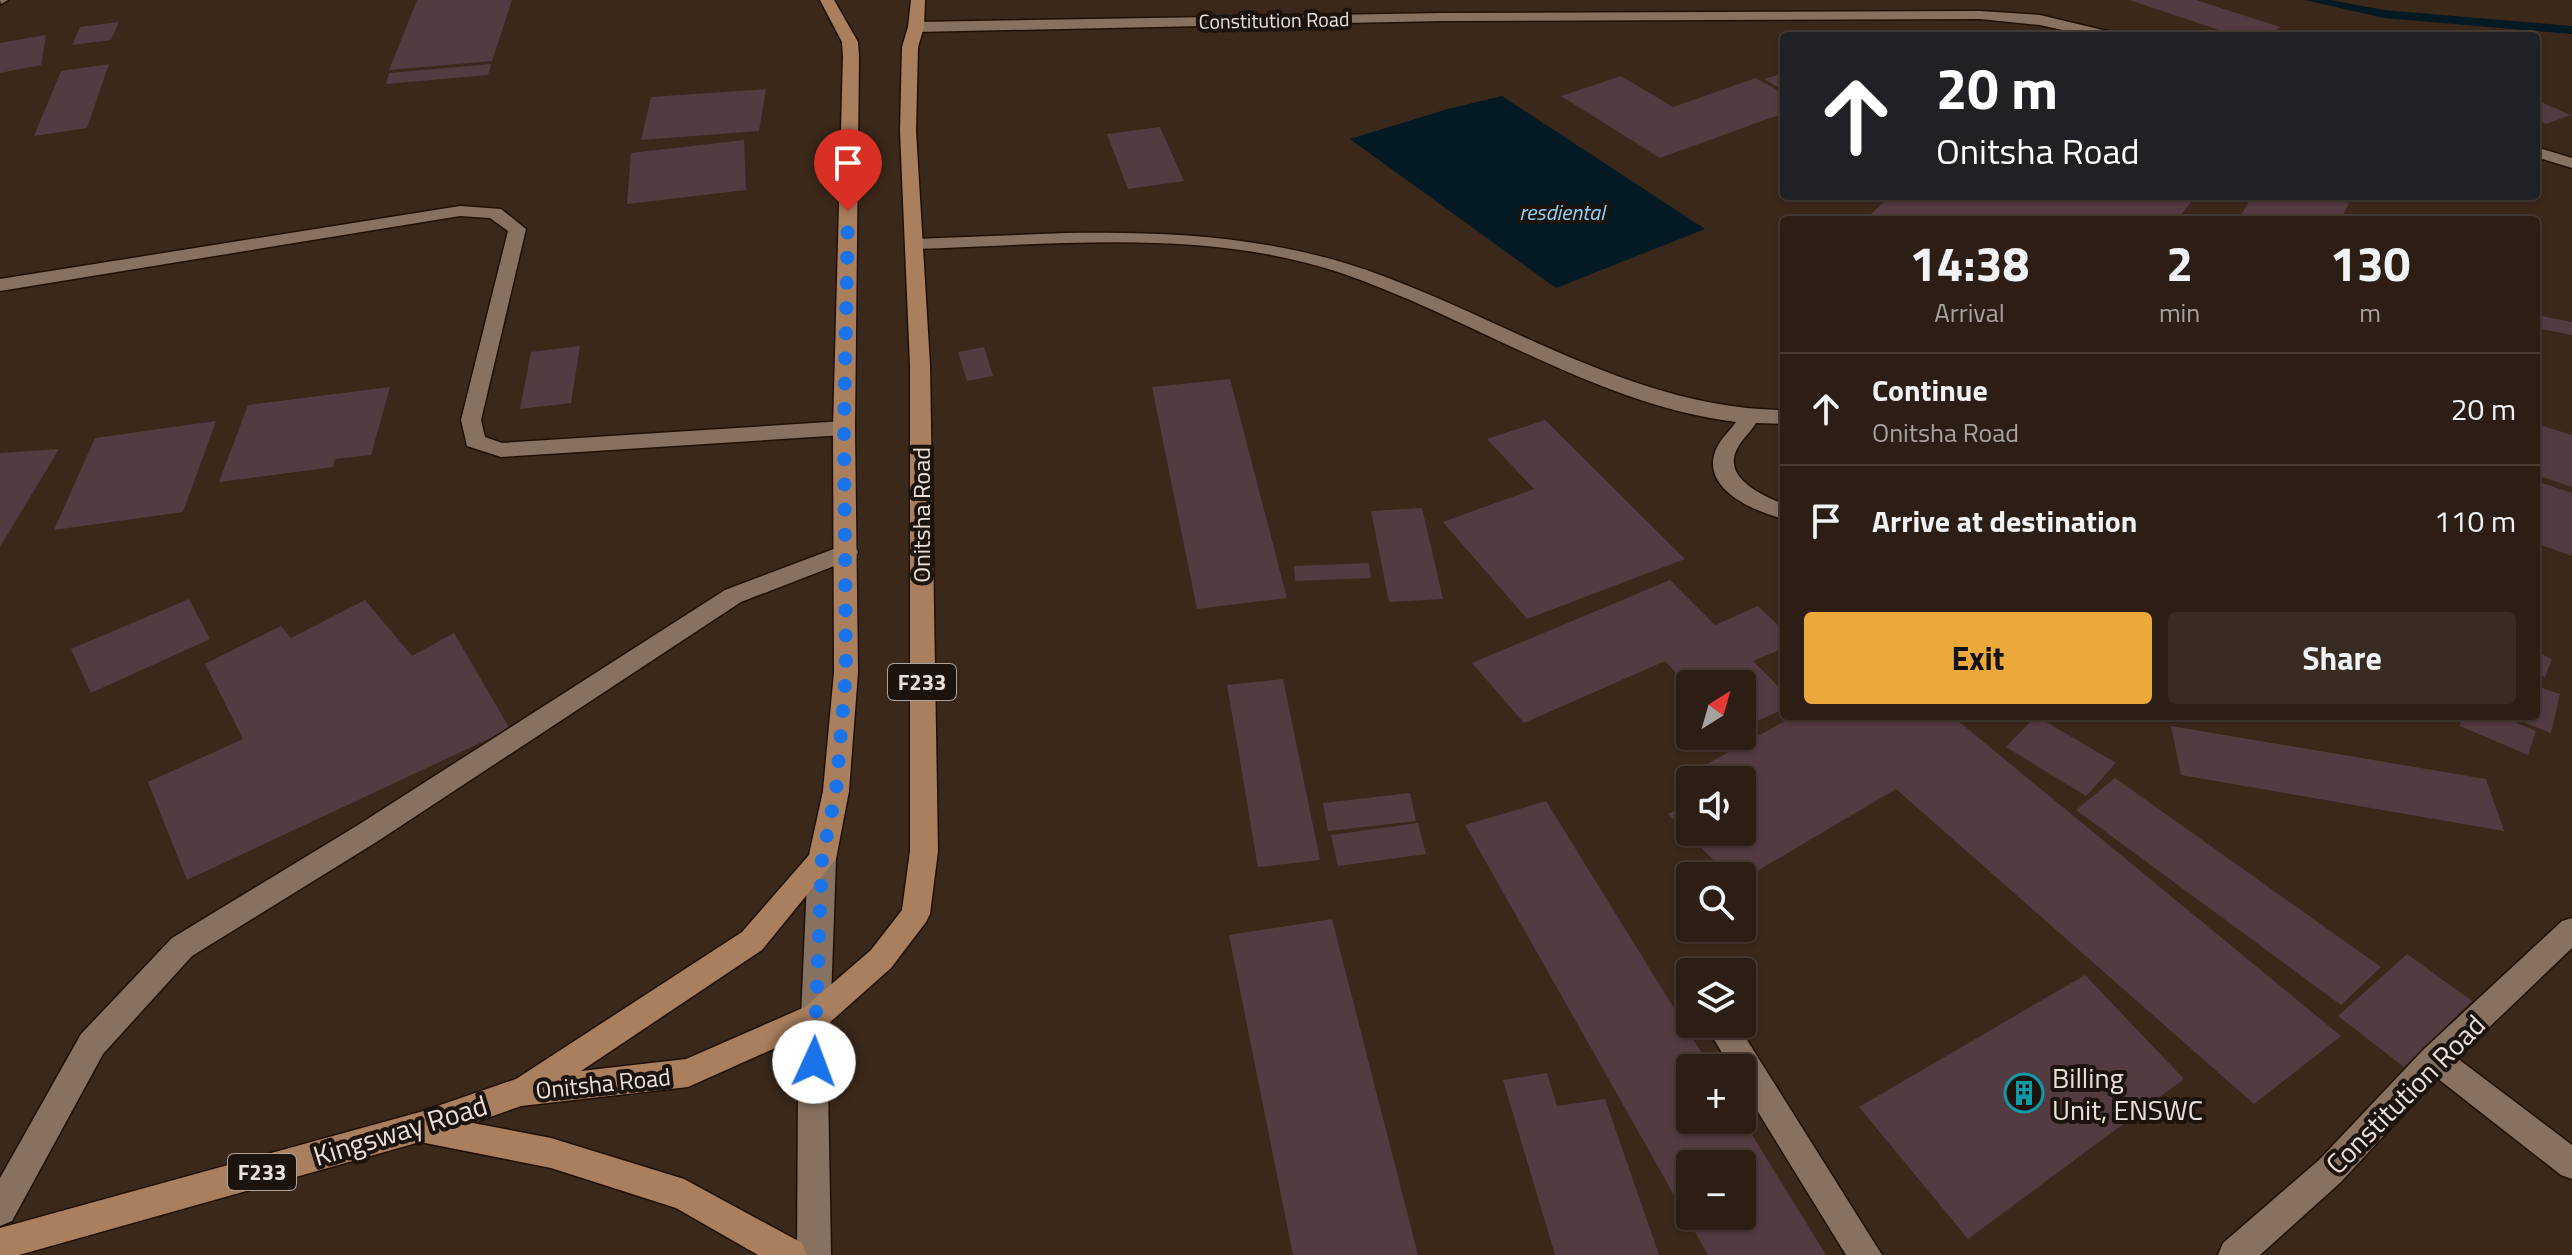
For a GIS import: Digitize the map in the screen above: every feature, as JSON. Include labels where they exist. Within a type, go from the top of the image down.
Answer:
[{"type":"main road","name":"Onitsha Road","points":[[521,1092],[671,997],[752,941],[822,859],[836,791],[846,672],[844,428],[851,56],[850,42],[827,0]]},
{"type":"main road","name":"Onitsha Road","points":[[521,1092],[688,1073],[816,1016],[881,959],[916,914],[924,851],[920,365],[908,131],[910,47],[916,27],[918,0]]},
{"type":"main road","name":"Kingsway Road","points":[[0,1244],[420,1127],[521,1092]]},
{"type":"main road","points":[[420,1127],[551,1153],[684,1195],[790,1255]]},
{"type":"street","name":"Constitution Road","points":[[916,27],[1443,17],[1980,15],[2040,20],[2092,32]]},
{"type":"street","points":[[2540,153],[2572,163]]},
{"type":"street","points":[[0,285],[460,211],[495,213],[517,229],[471,420],[475,441],[501,450],[844,428]]},
{"type":"street","points":[[914,244],[1183,240],[1281,251],[1320,261],[1407,294],[1651,396],[1695,410],[1748,418],[1780,417]]},
{"type":"street","points":[[1748,418],[1745,427],[1727,448],[1723,462],[1728,476],[1748,497],[1780,510]]},
{"type":"street","points":[[0,1210],[92,1044],[182,947],[475,764],[733,596],[847,552]]},
{"type":"street","points":[[814,1255],[816,1016],[822,859]]},
{"type":"street","name":"Constitution Road","points":[[2235,1255],[2330,1171],[2435,1059],[2572,930]]},
{"type":"street","points":[[1729,1038],[1865,1255]]},
{"type":"street","points":[[2435,1059],[2572,1164]]},
{"type":"water","name":"resdiental","points":[[1502,96],[1705,229],[1556,288],[1350,139]]},
{"type":"building","points":[[417,0],[512,0],[492,61],[389,70]]},
{"type":"building","points":[[2129,0],[2196,0],[2280,27],[2273,32],[2225,32]]},
{"type":"building","points":[[119,22],[111,40],[72,45],[80,27]]},
{"type":"building","points":[[46,35],[41,65],[0,73],[0,43]]},
{"type":"building","points":[[109,64],[87,128],[34,136],[61,71]]},
{"type":"building","points":[[491,64],[488,75],[386,84],[389,73]]},
{"type":"building","points":[[1780,74],[1780,89],[1764,79]]},
{"type":"building","points":[[1621,76],[1673,107],[1756,78],[1780,92],[1780,114],[1660,158],[1561,96]]},
{"type":"building","points":[[766,89],[759,131],[641,140],[651,97]]},
{"type":"building","points":[[2540,102],[2571,115],[2546,124],[2540,122]]},
{"type":"building","points":[[1160,127],[1184,181],[1128,189],[1107,134]]},
{"type":"building","points":[[744,140],[746,190],[627,204],[631,153]]},
{"type":"building","points":[[1886,200],[2193,200],[2180,216],[1869,216]]},
{"type":"building","points":[[2250,200],[2338,200],[2349,203],[2343,216],[2240,216]]},
{"type":"building","points":[[2540,316],[2572,322],[2572,335],[2540,329]]},
{"type":"building","points":[[580,346],[571,403],[520,409],[531,352]]},
{"type":"building","points":[[984,347],[993,376],[967,381],[958,352]]},
{"type":"building","points":[[1230,379],[1287,598],[1197,609],[1152,387]]},
{"type":"building","points":[[390,387],[371,455],[335,459],[333,467],[219,482],[248,405]]},
{"type":"building","points":[[1545,420],[1685,559],[1527,619],[1443,522],[1534,489],[1487,439]]},
{"type":"building","points":[[216,421],[183,512],[54,530],[95,438]]},
{"type":"building","points":[[2540,425],[2572,435],[2572,487],[2540,476]]},
{"type":"building","points":[[59,449],[0,547],[0,453]]},
{"type":"building","points":[[2540,482],[2572,493],[2572,556],[2540,544]]},
{"type":"building","points":[[1422,508],[1443,599],[1389,602],[1371,511]]},
{"type":"building","points":[[1369,563],[1371,578],[1295,581],[1294,566]]},
{"type":"building","points":[[1670,580],[1715,625],[1758,606],[1780,627],[1780,650],[1753,661],[1780,688],[1780,711],[1756,722],[1756,670],[1676,670],[1676,673],[1665,661],[1524,723],[1472,663]]},
{"type":"building","points":[[189,599],[210,639],[91,693],[71,649]]},
{"type":"building","points":[[365,600],[412,656],[454,633],[510,729],[187,880],[148,782],[243,739],[205,664],[281,626],[291,638]]},
{"type":"building","points":[[2540,654],[2552,659],[2545,677],[2540,675]]},
{"type":"building","points":[[1283,679],[1320,860],[1258,867],[1227,685]]},
{"type":"building","points":[[2540,687],[2560,694],[2551,733],[2518,720],[2540,720]]},
{"type":"building","points":[[1787,720],[1957,720],[2341,1036],[2254,1104],[1896,789],[1756,872],[1756,862],[1715,862],[1699,846],[1756,846],[1756,766],[1703,766],[1732,750],[1756,750],[1756,737]]},
{"type":"building","points":[[2032,720],[2043,720],[2116,763],[2086,796],[2006,747]]},
{"type":"building","points":[[2462,720],[2510,720],[2536,731],[2528,755],[2460,726]]},
{"type":"building","points":[[2171,726],[2486,779],[2504,831],[2181,775]]},
{"type":"building","points":[[2115,778],[2381,967],[2341,1005],[2076,810]]},
{"type":"building","points":[[1410,793],[1416,821],[1328,831],[1323,803]]},
{"type":"building","points":[[1546,801],[1676,1011],[1676,1038],[1692,1038],[1702,1054],[1676,1054],[1676,1134],[1752,1134],[1826,1255],[1708,1255],[1694,1230],[1756,1230],[1756,1150],[1676,1150],[1676,1198],[1465,825]]},
{"type":"building","points":[[1676,810],[1676,822],[1668,814]]},
{"type":"building","points":[[1418,823],[1426,854],[1338,866],[1331,835]]},
{"type":"building","points":[[1332,919],[1418,1255],[1293,1255],[1229,935]]},
{"type":"building","points":[[2407,954],[2472,1001],[2404,1067],[2338,1016]]},
{"type":"building","name":"Billing Unit, ENSWC","points":[[2085,975],[2184,1079],[1968,1239],[1859,1107]]},
{"type":"building","points":[[1547,1073],[1557,1106],[1605,1099],[1659,1255],[1555,1255],[1503,1080]]},
{"type":"waterway","points":[[2311,0],[2384,14],[2572,30]]},
{"type":"place","name":"Billing Unit, ENSWC","points":[[2024,1093]]},
{"type":"route","points":[[814,1062],[822,859],[836,791],[846,672],[844,428],[848,211]]}]
